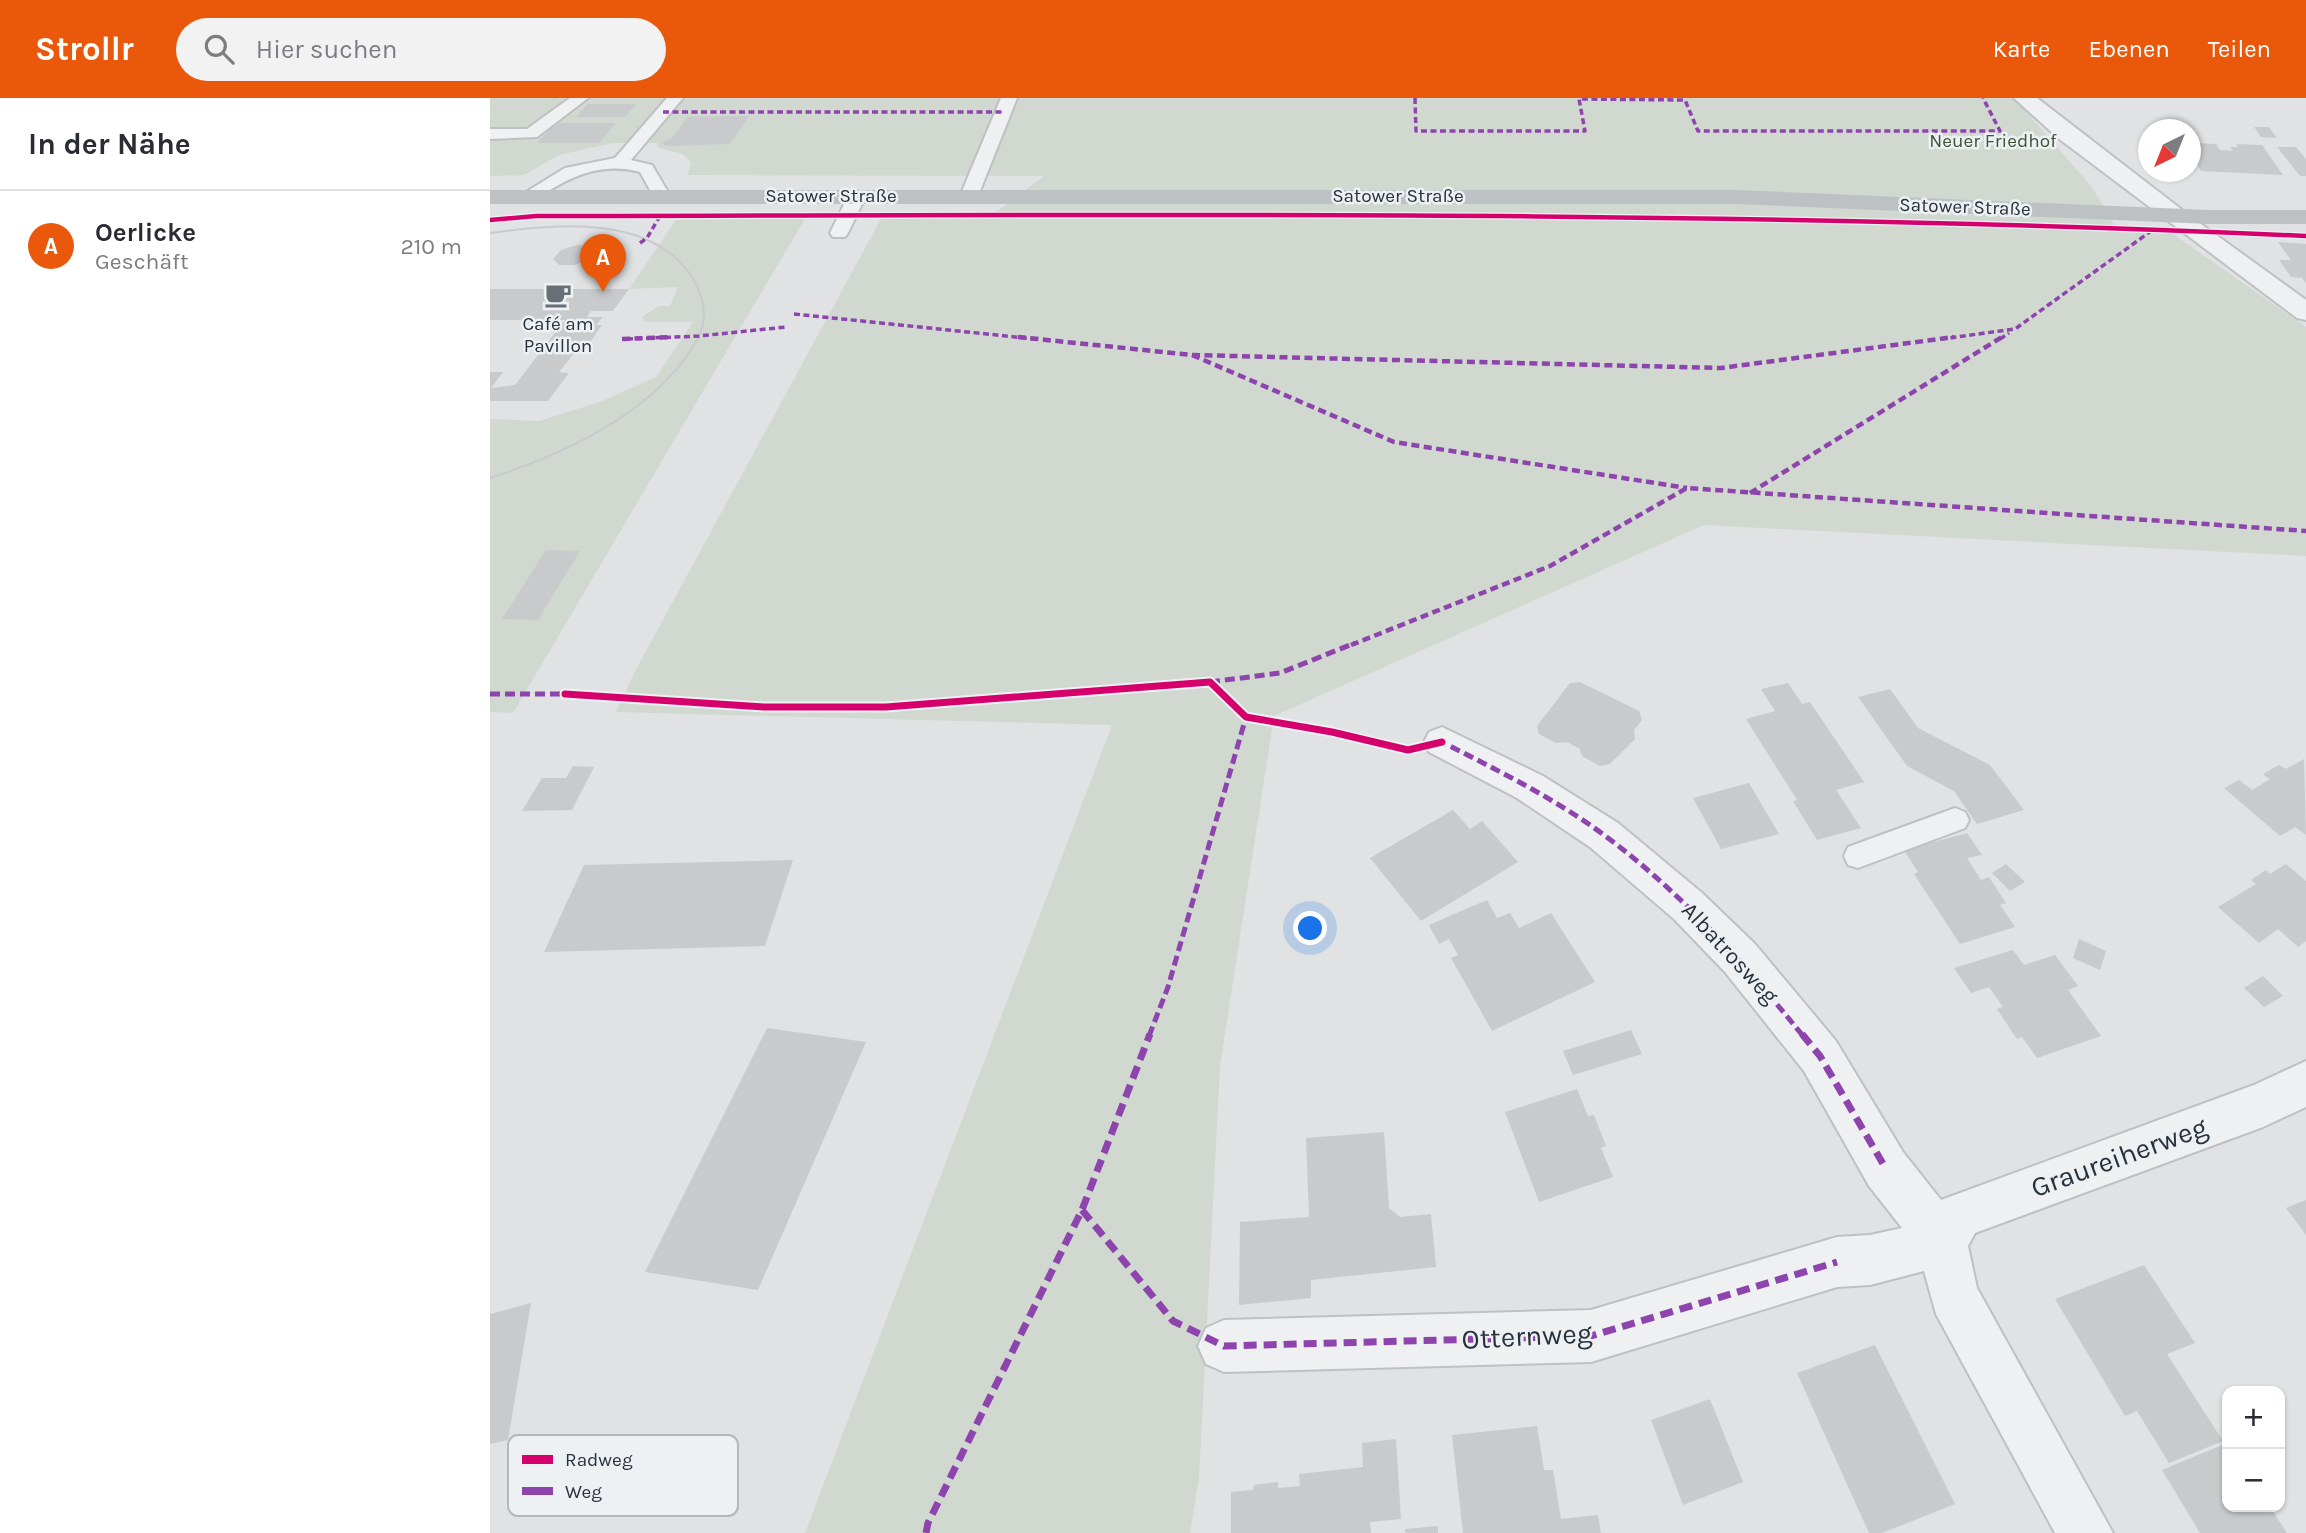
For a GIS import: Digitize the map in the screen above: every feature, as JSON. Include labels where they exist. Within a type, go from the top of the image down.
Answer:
[{"type":"main road","name":"Satower Straße","points":[[490,197],[1736,197],[2170,215],[2306,217]]},
{"type":"street","points":[[2025,98],[2054,127],[2106,163],[2170,215],[2303,307]]},
{"type":"street","name":"Albatrosweg","points":[[1442,742],[1530,786],[1604,835],[1688,906],[1740,958],[1820,1056],[1886,1169],[1943,1242]]},
{"type":"street","name":"Graureiherweg","points":[[1943,1242],[1959,1215],[2263,1104],[2306,1083]]},
{"type":"street","points":[[1943,1242],[1954,1296],[2085,1533]]},
{"type":"street","name":"Otternweg","points":[[1224,1346],[1591,1336],[1826,1265],[1870,1260],[1943,1242]]},
{"type":"lane","points":[[490,134],[531,134],[580,98]]},
{"type":"lane","points":[[620,162],[675,98]]},
{"type":"lane","points":[[969,196],[1009,98]]},
{"type":"lane","points":[[527,197],[558,176],[577,168],[620,162],[646,169],[662,197]]},
{"type":"lane","points":[[839,233],[857,196]]},
{"type":"lane","points":[[1858,856],[1955,820]]},
{"type":"green space","name":"Neuer Friedhof","points":[[490,98],[2014,98],[2092,187],[2118,231],[2173,234],[2306,327],[2306,556],[1704,525],[1274,716],[1220,1066],[1199,1478],[1190,1533],[805,1533],[1112,725],[616,712],[634,673],[882,217],[991,216],[1044,176],[688,175],[691,162],[683,154],[659,148],[656,143],[612,143],[559,155],[524,175],[490,176]]},
{"type":"green space","points":[[806,217],[513,713],[490,712],[490,419],[539,421],[600,402],[656,377],[693,322],[645,322],[642,317],[659,306],[670,306],[678,287],[629,289],[676,220]]},
{"type":"building","points":[[588,104],[636,104],[625,117],[576,117]]},
{"type":"building","points":[[749,116],[730,144],[666,146],[662,143],[672,138],[688,117]]},
{"type":"building","points":[[556,123],[616,123],[599,143],[537,143]]},
{"type":"building","points":[[2254,127],[2269,127],[2277,138],[2261,137]]},
{"type":"building","points":[[2201,143],[2216,144],[2220,150],[2233,151],[2230,147],[2238,147],[2236,144],[2262,145],[2283,175],[2201,171]]},
{"type":"building","points":[[2277,147],[2296,147],[2306,159],[2306,176],[2300,176]]},
{"type":"building","points":[[2278,242],[2306,244],[2306,283],[2302,278],[2291,277],[2279,260],[2291,260]]},
{"type":"building","points":[[577,245],[592,245],[598,251],[590,260],[574,265],[559,265],[553,259],[561,250]]},
{"type":"building","points":[[490,289],[629,289],[613,311],[591,311],[587,317],[603,317],[596,325],[602,325],[583,352],[575,352],[559,372],[569,373],[548,401],[490,401],[490,372],[503,372],[491,388],[515,385],[565,320],[490,320]]},
{"type":"building","points":[[546,550],[580,551],[538,620],[502,619]]},
{"type":"building","points":[[1580,682],[1639,711],[1642,720],[1634,730],[1635,739],[1610,764],[1600,766],[1582,756],[1580,749],[1567,742],[1556,743],[1539,734],[1537,726],[1570,683]]},
{"type":"building","points":[[1788,683],[1802,704],[1810,702],[1864,782],[1836,790],[1861,828],[1817,840],[1793,801],[1797,800],[1746,719],[1775,711],[1761,689]]},
{"type":"building","points":[[1890,689],[1918,728],[1990,765],[2024,810],[1977,824],[1954,791],[1907,766],[1858,697]]},
{"type":"building","points":[[2304,759],[2306,835],[2295,827],[2280,836],[2224,788],[2239,780],[2252,790],[2270,779],[2263,774],[2279,765],[2286,769]]},
{"type":"building","points":[[573,766],[594,767],[572,810],[522,811],[542,778],[566,778]]},
{"type":"building","points":[[1749,783],[1779,834],[1721,849],[1693,798]]},
{"type":"building","points":[[1453,810],[1470,829],[1482,821],[1518,862],[1421,921],[1370,858]]},
{"type":"building","points":[[1967,833],[1982,855],[1967,858],[1981,880],[1989,877],[2006,903],[2000,905],[2015,927],[1960,944],[1914,874],[1918,872],[1904,850]]},
{"type":"building","points":[[793,860],[765,946],[544,952],[584,865]]},
{"type":"building","points":[[2006,864],[2025,882],[2010,891],[1992,873]]},
{"type":"building","points":[[2286,864],[2306,881],[2306,941],[2298,947],[2278,929],[2259,943],[2218,907],[2256,884],[2251,880],[2266,870],[2270,874]]},
{"type":"building","points":[[1487,900],[1497,918],[1510,913],[1519,928],[1551,913],[1595,982],[1492,1031],[1451,958],[1458,955],[1449,939],[1439,944],[1429,925]]},
{"type":"building","points":[[2079,939],[2106,951],[2100,970],[2073,958]]},
{"type":"building","points":[[2013,950],[2024,965],[2055,955],[2078,986],[2068,990],[2101,1036],[2037,1058],[2022,1037],[2017,1039],[1997,1009],[2003,1007],[1989,987],[1971,993],[1954,968]]},
{"type":"building","points":[[2263,976],[2283,996],[2264,1007],[2244,988]]},
{"type":"building","points":[[767,1028],[866,1042],[758,1290],[645,1272]]},
{"type":"building","points":[[1631,1030],[1642,1054],[1573,1075],[1563,1051]]},
{"type":"building","points":[[1577,1089],[1588,1116],[1594,1115],[1606,1146],[1601,1148],[1613,1177],[1539,1202],[1505,1112]]},
{"type":"building","points":[[1384,1132],[1389,1208],[1400,1217],[1431,1214],[1436,1267],[1311,1280],[1311,1298],[1239,1305],[1240,1222],[1309,1217],[1306,1138]]},
{"type":"building","points":[[2306,1200],[2306,1235],[2286,1208]]},
{"type":"building","points":[[2144,1265],[2195,1343],[2167,1354],[2222,1441],[2169,1463],[2137,1411],[2125,1416],[2055,1299]]},
{"type":"building","points":[[531,1303],[508,1440],[490,1444],[490,1314]]},
{"type":"building","points":[[1875,1345],[1955,1504],[1882,1533],[1869,1533],[1797,1373]]},
{"type":"building","points":[[1710,1399],[1743,1482],[1683,1505],[1651,1420]]},
{"type":"building","points":[[1537,1426],[1544,1470],[1553,1470],[1561,1519],[1598,1515],[1601,1533],[1463,1533],[1452,1435]]},
{"type":"building","points":[[1396,1439],[1401,1519],[1370,1522],[1371,1533],[1231,1533],[1231,1492],[1253,1490],[1254,1485],[1278,1482],[1278,1488],[1300,1486],[1299,1474],[1363,1467],[1362,1443]]},
{"type":"building","points":[[2222,1445],[2222,1512],[2273,1512],[2287,1533],[2200,1533],[2162,1470]]},
{"type":"building","points":[[1438,1526],[1438,1533],[1405,1533],[1405,1529]]},
{"type":"tram line","points":[[490,233],[574,226],[631,234],[656,244],[678,260],[695,282],[703,302],[704,317],[698,338],[680,364],[659,388],[634,408],[579,442],[490,478]]},
{"type":"marked path","points":[[1415,98],[1416,131],[1585,131],[1579,99],[1685,100],[1698,131],[2000,131],[1983,98]]},
{"type":"marked path","points":[[663,112],[1003,112]]},
{"type":"marked path","points":[[640,243],[647,238],[660,216]]},
{"type":"marked path","points":[[1192,355],[1721,368],[2015,329],[2154,229]]},
{"type":"marked path","points":[[794,314],[1192,355],[1394,442],[1687,488]]},
{"type":"marked path","points":[[622,339],[699,336],[786,327]]},
{"type":"marked path","points":[[1750,493],[2009,333]]},
{"type":"marked path","points":[[1210,682],[1280,673],[1550,566],[1687,488],[2306,531]]},
{"type":"marked path","points":[[490,694],[571,694]]},
{"type":"marked path","points":[[926,1533],[928,1523],[1082,1210],[1168,987],[1246,717]]},
{"type":"marked path","points":[[1437,743],[1442,742],[1530,787],[1604,835],[1688,906],[1740,958],[1820,1056],[1886,1169]]},
{"type":"marked path","points":[[1082,1210],[1173,1321],[1224,1346],[1591,1336],[1837,1262]]},
{"type":"cycle path","points":[[490,220],[536,216],[1642,215],[1864,219],[2306,236]]},
{"type":"cycle path","points":[[565,694],[764,707],[886,707],[1210,682],[1246,717],[1332,732],[1408,750],[1442,742]]},
{"type":"place","name":"Oerlicke","points":[[603,292]]},
{"type":"place","name":"Café am Pavillon","points":[[558,295]]}]
